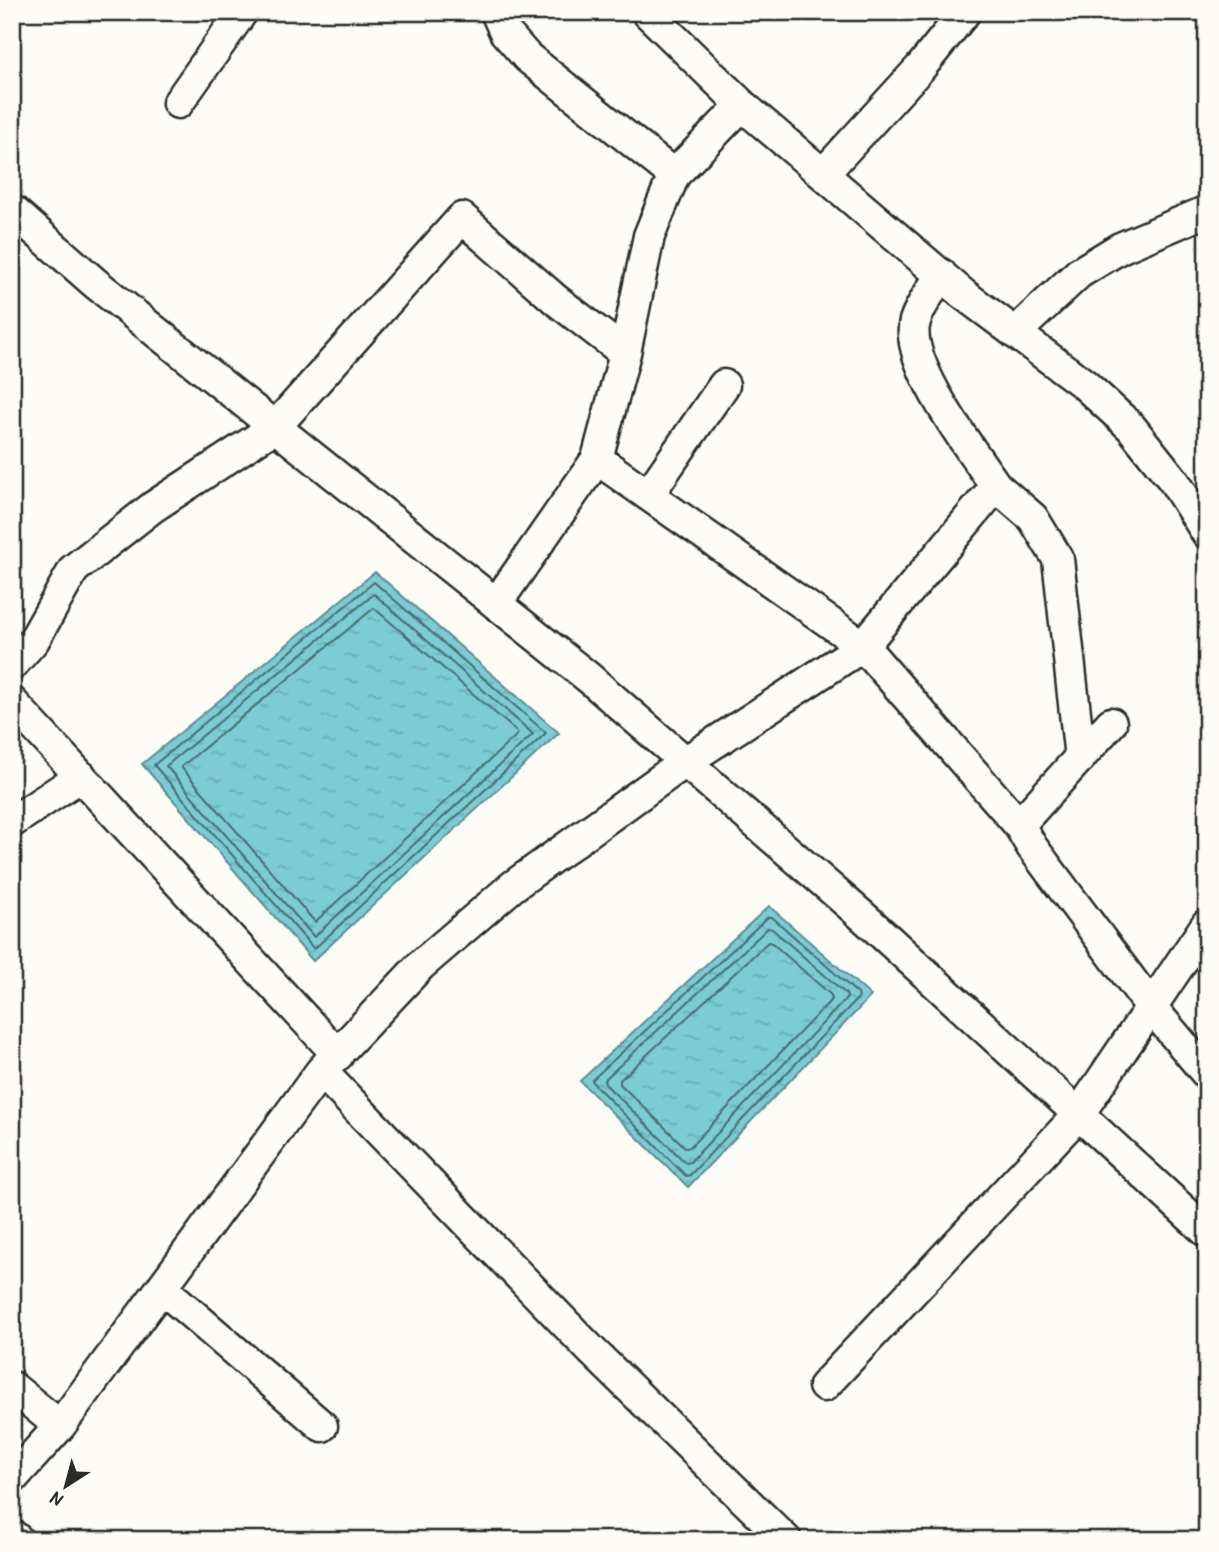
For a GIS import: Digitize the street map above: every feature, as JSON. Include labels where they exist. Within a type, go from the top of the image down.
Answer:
[{"type":"street","points":[[178,103],[242,12]]},
{"type":"street","points":[[496,12],[505,33],[527,57],[674,175]]},
{"type":"street","points":[[647,12],[742,104],[940,274],[1084,384],[1131,427],[1174,481],[1207,533]]},
{"type":"street","points":[[824,173],[921,66],[965,12]]},
{"type":"street","points":[[496,604],[597,458],[625,353],[649,236],[674,175],[742,104]]},
{"type":"street","points":[[12,210],[95,283],[589,678],[867,920],[1207,1232]]},
{"type":"street","points":[[1015,333],[1079,273],[1120,248],[1207,211]]},
{"type":"street","points":[[12,666],[34,640],[74,569],[153,507],[275,427],[461,218],[556,300],[625,353]]},
{"type":"street","points":[[940,274],[915,321],[914,346],[939,402],[996,486],[1033,518],[1058,559],[1080,758]]},
{"type":"street","points":[[648,495],[724,386]]},
{"type":"street","points":[[597,458],[863,646],[1019,825],[1032,847],[1152,1008],[1207,1074]]},
{"type":"street","points":[[12,1479],[61,1426],[329,1063],[421,965],[513,886],[685,762],[863,646],[996,486]]},
{"type":"street","points":[[12,702],[81,776],[329,1063],[593,1352],[786,1540]]},
{"type":"street","points":[[1019,825],[1111,723]]},
{"type":"street","points":[[12,822],[81,776]]},
{"type":"street","points":[[824,1386],[1079,1114],[1207,924]]},
{"type":"street","points":[[162,1288],[322,1426]]},
{"type":"street","points":[[12,1387],[61,1426]]},
{"type":"street","points":[[12,1535],[18,1540]]},
{"type":"water","points":[[375,572],[559,733],[313,961],[142,764]]},
{"type":"water","points":[[769,906],[871,996],[688,1187],[580,1081]]}]
